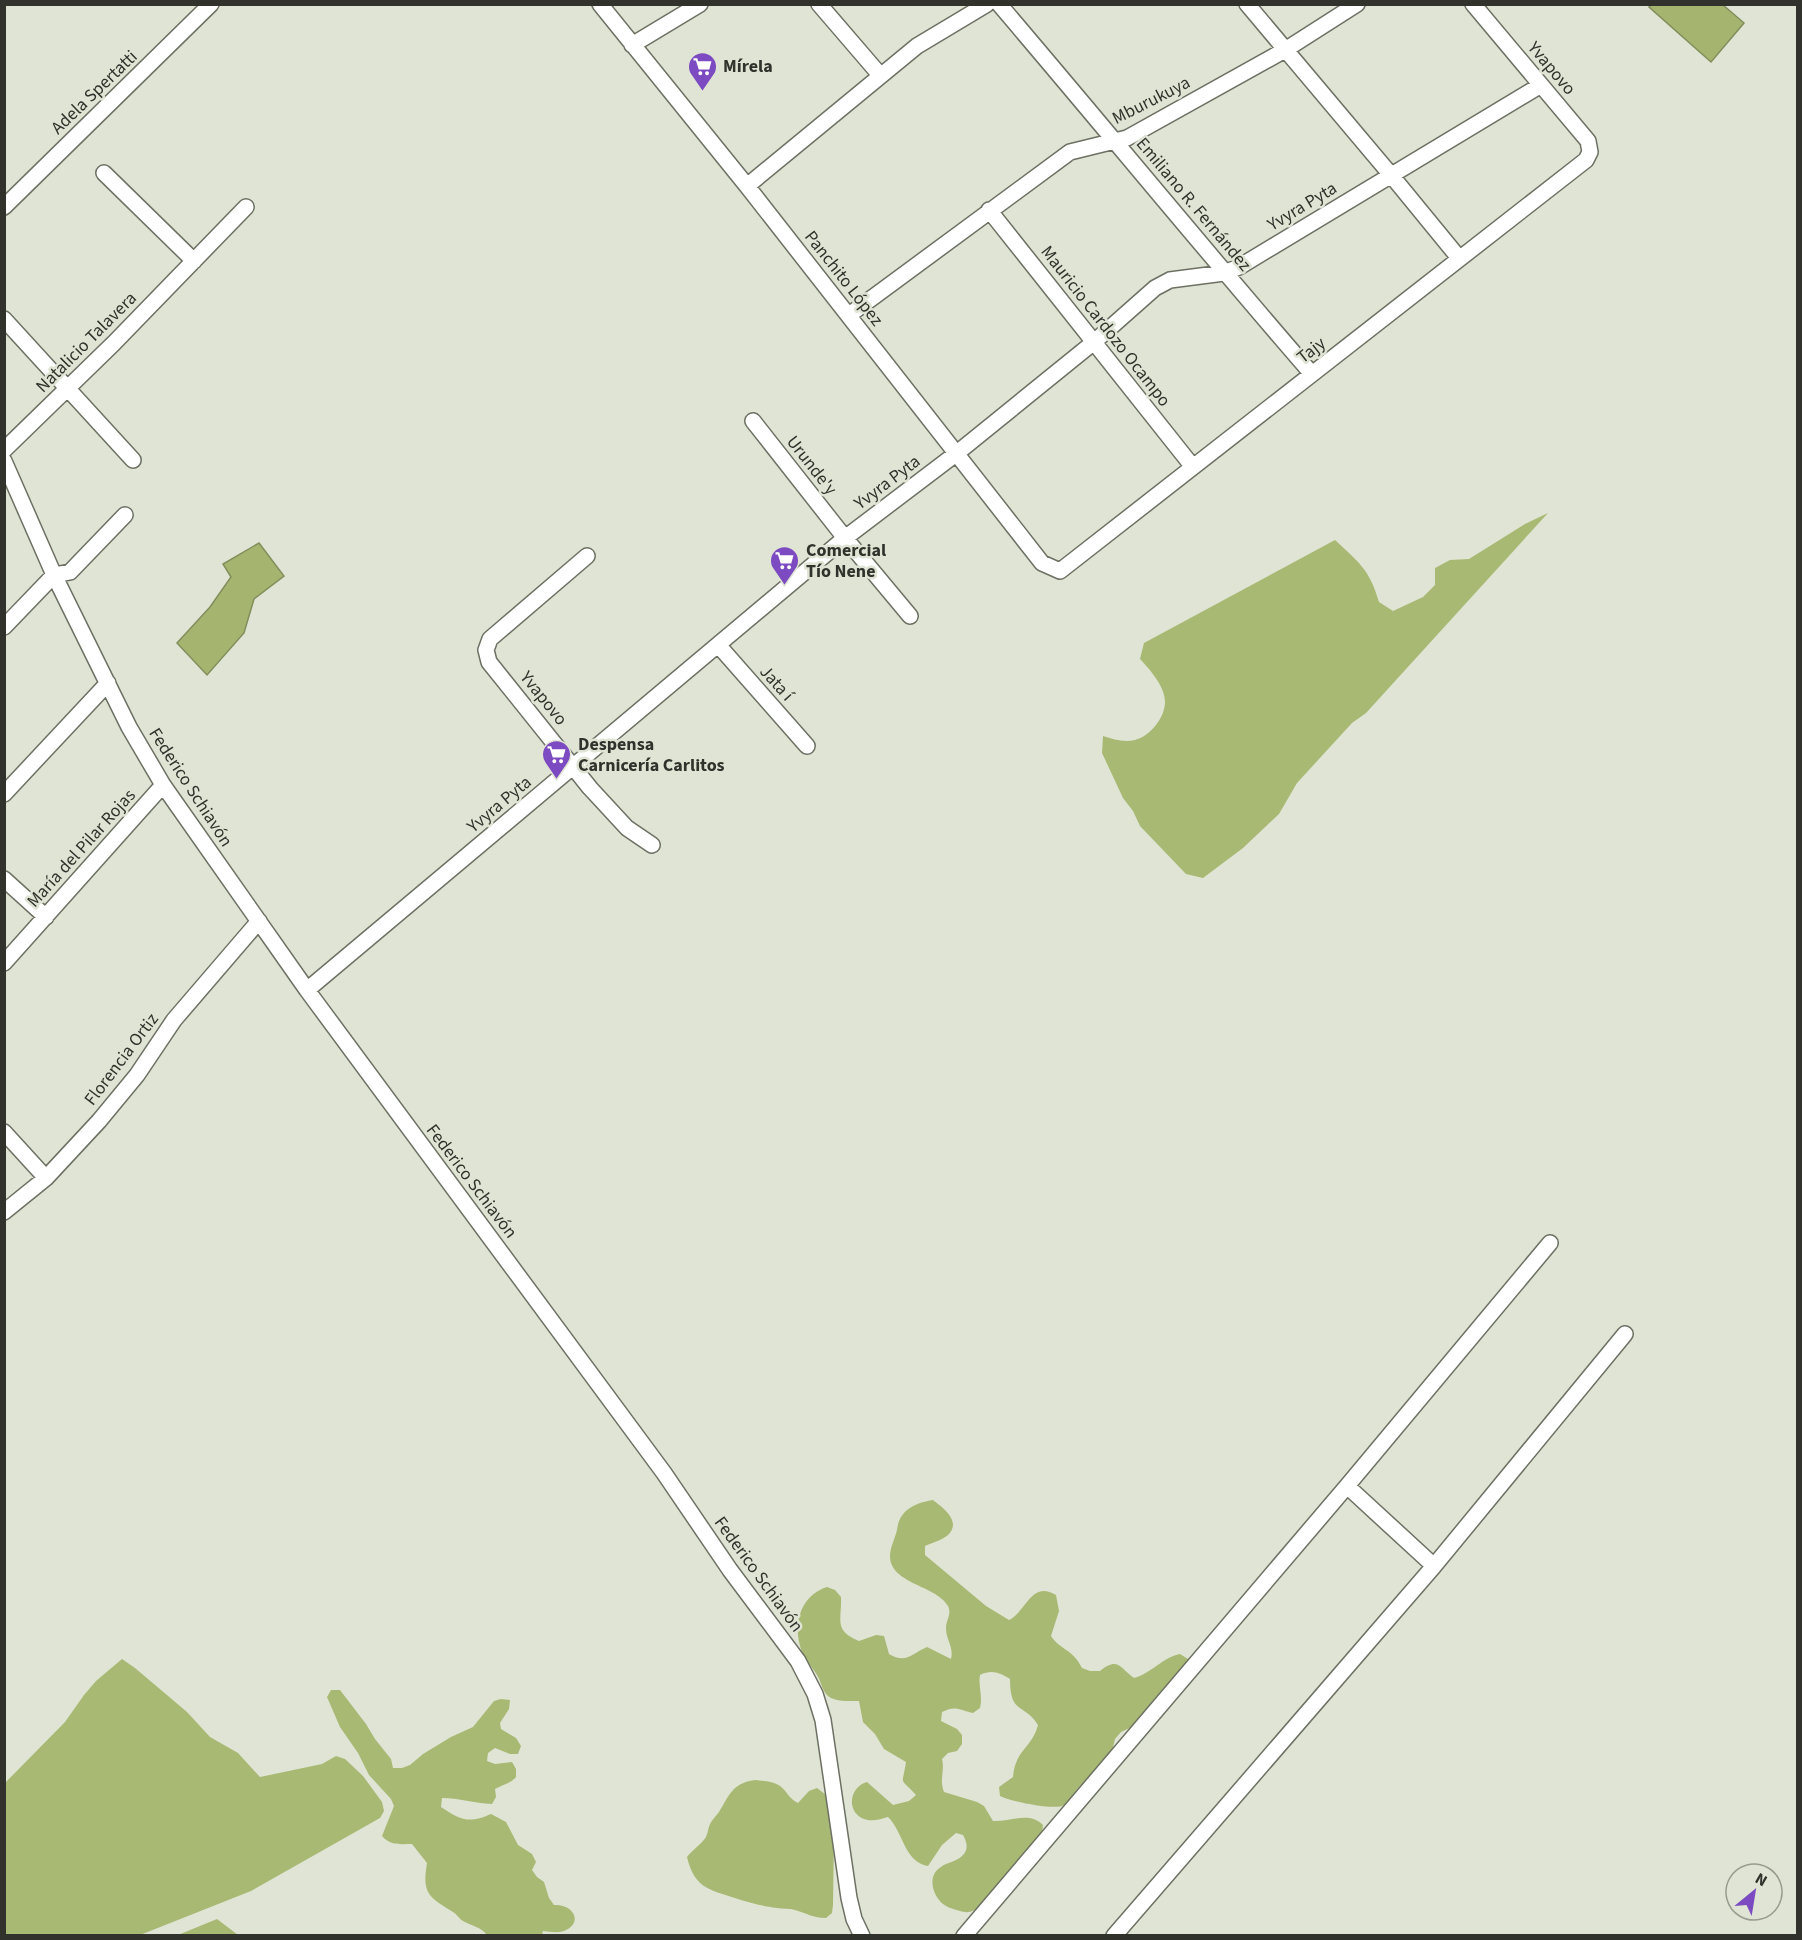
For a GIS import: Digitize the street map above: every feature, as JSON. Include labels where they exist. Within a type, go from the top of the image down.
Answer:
[{"type":"street","name":"Adela Spertatti","points":[[4,207],[211,4]]},
{"type":"street","name":"Panchito López","points":[[600,4],[747,186],[1042,563],[1060,571]]},
{"type":"street","points":[[632,45],[700,4]]},
{"type":"street","points":[[819,4],[880,75]]},
{"type":"street","points":[[747,186],[916,46],[987,4]]},
{"type":"street","name":"Emiliano R. Fernández","points":[[999,4],[1116,140],[1224,273],[1312,374]]},
{"type":"street","points":[[1247,4],[1459,258]]},
{"type":"street","name":"Mburukuya","points":[[849,315],[1070,152],[1127,138],[1285,50],[1357,4]]},
{"type":"street","name":"Yvapovo","points":[[1473,4],[1588,141],[1590,152],[1586,160]]},
{"type":"street","name":"Yvyra Pyta","points":[[307,990],[845,538],[957,453],[1094,342],[1155,288],[1170,280],[1224,273],[1249,261],[1541,85]]},
{"type":"street","name":"Tajy","points":[[1060,571],[1586,160]]},
{"type":"street","points":[[104,173],[194,261]]},
{"type":"street","name":"Natalicio Talavera","points":[[4,450],[246,207]]},
{"type":"street","name":"Mauricio Cardozo Ocampo","points":[[989,210],[1192,467]]},
{"type":"street","points":[[4,319],[133,460]]},
{"type":"street","name":"Urunde'y","points":[[753,421],[910,616]]},
{"type":"street","name":"Federico Schiavón","points":[[4,461],[54,575],[129,727],[163,785],[307,990],[664,1473],[730,1570],[798,1661],[815,1694],[823,1720],[849,1898],[854,1919],[862,1935]]},
{"type":"street","points":[[4,627],[54,575],[69,572],[125,515]]},
{"type":"street","name":"Yvapovo","points":[[587,556],[490,639],[486,650],[489,662],[574,766],[627,828],[652,845]]},
{"type":"street","name":"Jata í","points":[[719,646],[807,746]]},
{"type":"street","points":[[4,794],[108,682]]},
{"type":"street","name":"María del Pilar Rojas","points":[[4,963],[163,785]]},
{"type":"street","points":[[4,879],[46,916]]},
{"type":"street","name":"Florencia Ortiz","points":[[4,1212],[46,1178],[105,1114],[137,1075],[174,1020],[259,921]]},
{"type":"street","points":[[4,1132],[46,1178]]},
{"type":"street","points":[[964,1935],[1347,1486],[1550,1243]]},
{"type":"street","points":[[1114,1935],[1434,1566],[1625,1334]]},
{"type":"street","points":[[1347,1486],[1434,1566]]},
{"type":"shaded area","points":[[1652,5],[1723,5],[1744,23],[1711,62],[1649,7]]},
{"type":"shaded area","points":[[1548,513],[1366,713],[1352,723],[1297,783],[1279,814],[1243,848],[1203,878],[1186,874],[1140,826],[1133,811],[1123,798],[1102,753],[1103,736],[1123,741],[1141,738],[1156,726],[1162,714],[1165,702],[1162,690],[1140,659],[1144,643],[1335,540],[1367,574],[1379,602],[1393,611],[1423,597],[1435,585],[1435,568],[1450,560],[1469,559],[1525,524]]},
{"type":"shaded area","points":[[259,543],[284,576],[254,599],[244,633],[207,675],[177,643],[210,607],[231,577],[223,564]]},
{"type":"shaded area","points":[[933,1500],[950,1515],[953,1525],[948,1535],[925,1546],[925,1555],[986,1606],[1009,1620],[1035,1594],[1048,1591],[1056,1595],[1059,1611],[1051,1636],[1075,1657],[1082,1668],[1100,1671],[1115,1664],[1134,1678],[1174,1656],[1180,1654],[1188,1659],[1188,1672],[1136,1725],[1121,1732],[1115,1739],[1113,1747],[1116,1755],[1060,1807],[1033,1805],[1000,1796],[999,1787],[1013,1777],[1017,1761],[1032,1739],[1038,1725],[1015,1704],[1010,1679],[996,1672],[980,1675],[980,1708],[973,1713],[954,1708],[942,1712],[941,1721],[957,1729],[962,1735],[962,1744],[957,1751],[948,1753],[942,1759],[944,1792],[984,1806],[993,1821],[1026,1818],[1043,1825],[1042,1834],[982,1905],[969,1912],[953,1909],[943,1904],[936,1896],[933,1885],[937,1871],[943,1865],[960,1858],[966,1851],[966,1840],[963,1835],[956,1833],[942,1845],[928,1866],[914,1859],[888,1817],[867,1820],[858,1816],[854,1811],[853,1794],[856,1789],[867,1782],[893,1805],[909,1801],[916,1795],[903,1781],[906,1762],[884,1749],[875,1734],[863,1722],[859,1701],[837,1700],[826,1693],[802,1652],[798,1633],[800,1613],[804,1605],[817,1591],[827,1587],[835,1590],[841,1597],[842,1628],[851,1637],[859,1641],[876,1635],[884,1636],[889,1654],[895,1657],[908,1657],[927,1647],[951,1659],[946,1628],[948,1606],[934,1593],[897,1573],[890,1556],[901,1517],[914,1506]]},
{"type":"shaded area","points":[[122,1659],[187,1712],[210,1737],[238,1753],[260,1777],[322,1764],[336,1756],[345,1759],[363,1776],[382,1802],[384,1811],[380,1818],[251,1891],[140,1935],[5,1935],[5,1783],[65,1722],[96,1681]]},
{"type":"shaded area","points":[[331,1690],[340,1690],[391,1759],[393,1768],[410,1765],[451,1737],[473,1727],[494,1701],[510,1700],[509,1709],[500,1723],[501,1729],[516,1738],[521,1746],[518,1754],[510,1754],[495,1748],[488,1753],[487,1761],[495,1764],[512,1762],[516,1769],[516,1777],[495,1789],[496,1797],[492,1804],[442,1798],[441,1807],[459,1818],[471,1820],[491,1814],[506,1822],[518,1845],[532,1854],[536,1862],[532,1870],[544,1882],[554,1905],[567,1908],[574,1915],[575,1919],[570,1928],[559,1932],[543,1931],[542,1935],[487,1935],[432,1898],[425,1881],[427,1863],[412,1844],[392,1843],[382,1836],[394,1806],[391,1799],[369,1775],[358,1753],[340,1727],[327,1697]]},
{"type":"shaded area","points":[[755,1780],[777,1784],[798,1803],[809,1791],[817,1788],[830,1798],[834,1835],[833,1905],[832,1913],[826,1918],[793,1909],[754,1904],[714,1891],[700,1883],[690,1868],[687,1857],[706,1837],[710,1824],[729,1796],[736,1787]]},
{"type":"shaded area","points":[[217,1919],[238,1935],[178,1935]]},
{"type":"place","name":"Mírela","points":[[702,92]]},
{"type":"place","name":"Comercial Tío Nene","points":[[785,586]]},
{"type":"place","name":"Despensa Carnicería Carlitos","points":[[557,780]]}]
